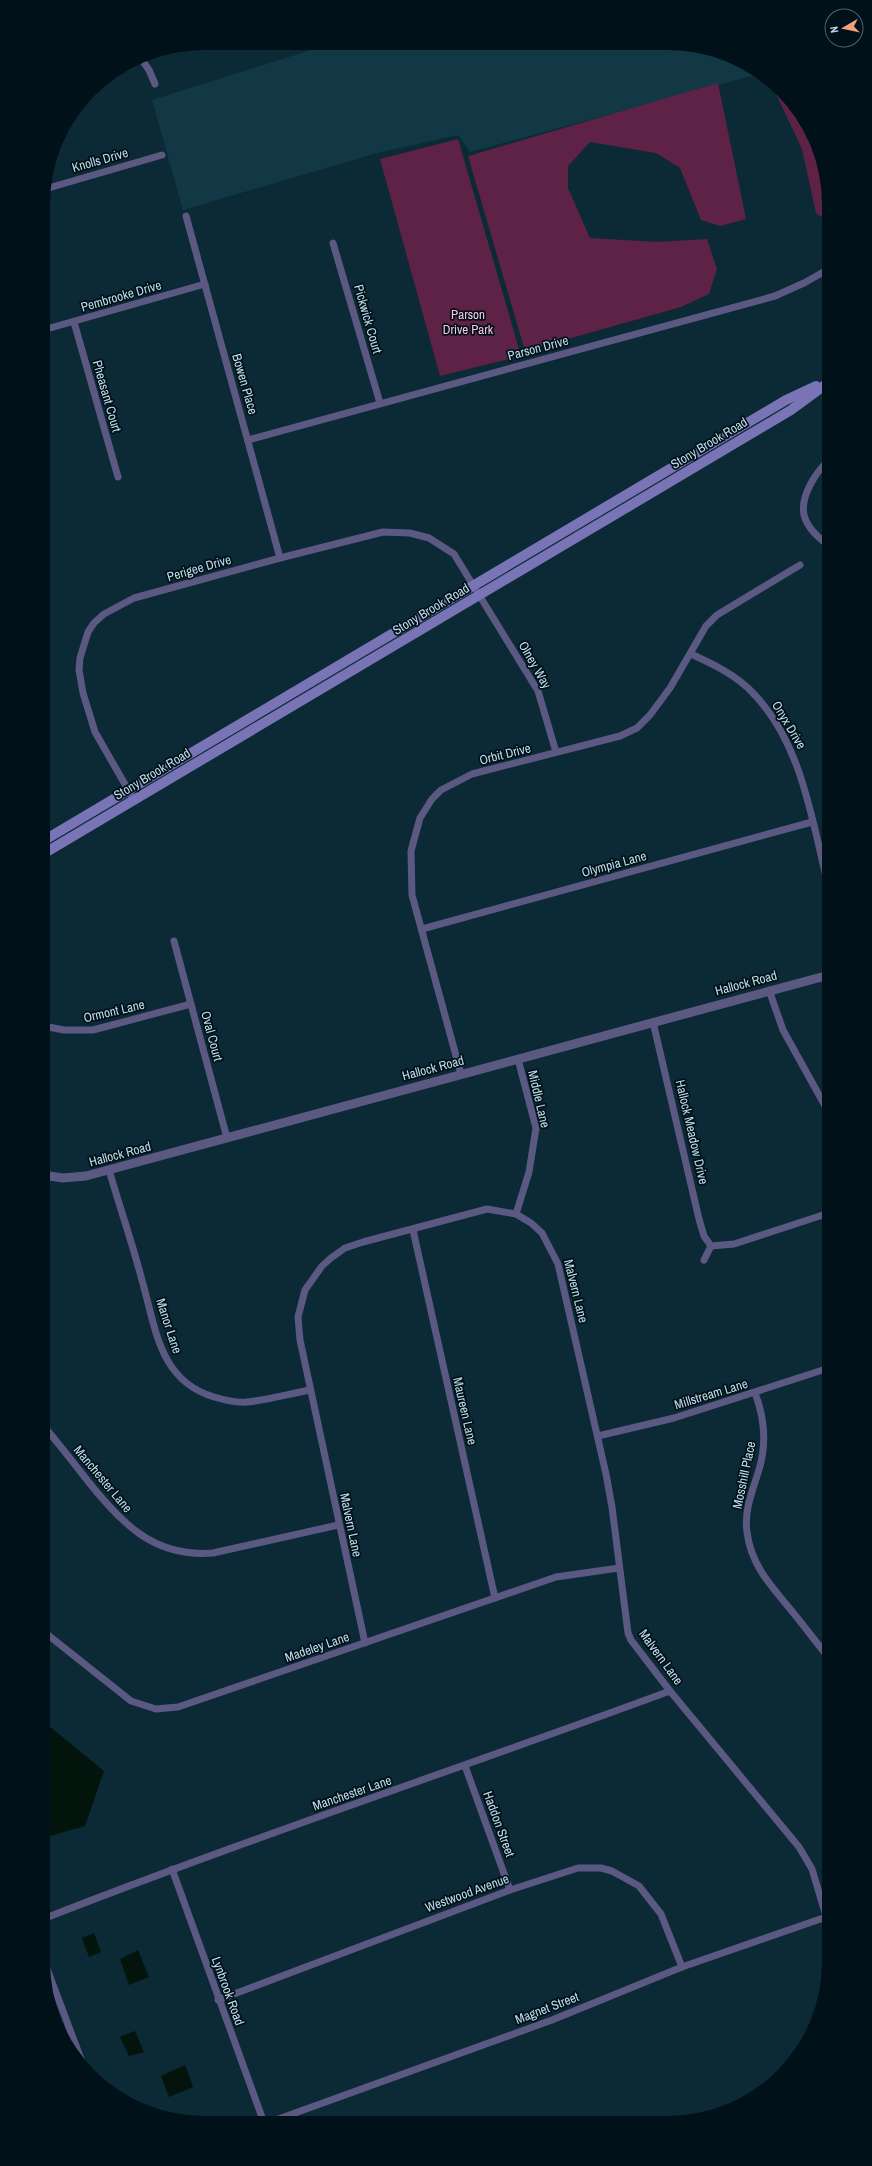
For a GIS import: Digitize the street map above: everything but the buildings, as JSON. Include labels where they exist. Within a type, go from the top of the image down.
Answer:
[{"type":"main road","name":"Stony Brook Road","points":[[50,837],[629,492],[786,400],[822,384]]},
{"type":"main road","name":"Stony Brook Road","points":[[50,850],[791,410],[822,386]]},
{"type":"main road","points":[[629,492],[635,502]]},
{"type":"main road","points":[[285,697],[290,707]]},
{"type":"street","points":[[144,63],[155,84]]},
{"type":"street","name":"Knolls Drive","points":[[51,186],[162,155]]},
{"type":"street","name":"Bowen Place","points":[[186,216],[280,558]]},
{"type":"street","name":"Pickwick Court","points":[[333,243],[380,403]]},
{"type":"street","name":"Parson Drive","points":[[248,440],[775,296],[822,273]]},
{"type":"street","name":"Pembrooke Drive","points":[[50,328],[205,284]]},
{"type":"street","name":"Pheasant Court","points":[[74,322],[118,477]]},
{"type":"street","points":[[822,469],[813,480],[804,503],[804,514],[808,525],[822,539]]},
{"type":"street","name":"Perigee Drive","points":[[134,800],[95,732],[83,693],[79,670],[80,658],[88,632],[104,614],[134,598],[371,534],[395,531],[429,538],[454,554],[480,595]]},
{"type":"street","name":"Orbit Drive","points":[[461,1074],[412,895],[411,851],[420,818],[432,799],[441,790],[472,774],[510,766],[556,752],[620,736],[637,728],[660,702],[691,654],[706,626],[717,615],[800,565]]},
{"type":"street","name":"Olney Way","points":[[480,595],[538,691],[556,752]]},
{"type":"street","name":"Onyx Drive","points":[[691,654],[737,680],[752,692],[775,721],[796,762],[822,861]]},
{"type":"street","name":"Olympia Lane","points":[[422,929],[812,822]]},
{"type":"street","name":"Oval Court","points":[[174,941],[227,1138]]},
{"type":"street","name":"Hallock Road","points":[[50,1176],[71,1178],[109,1170],[822,977]]},
{"type":"street","points":[[769,990],[783,1030],[822,1100]]},
{"type":"street","name":"Ormont Lane","points":[[50,1027],[64,1030],[93,1030],[190,1004]]},
{"type":"street","name":"Hallock Meadow Drive","points":[[654,1022],[699,1219],[704,1236],[711,1246]]},
{"type":"street","name":"Middle Lane","points":[[516,1214],[529,1172],[536,1128],[518,1059]]},
{"type":"street","name":"Manor Lane","points":[[109,1170],[143,1283],[158,1340],[172,1369],[185,1382],[202,1394],[222,1399],[247,1402],[310,1390]]},
{"type":"street","name":"Malvern Lane","points":[[365,1643],[338,1525],[300,1340],[298,1317],[305,1290],[322,1266],[345,1248],[487,1209],[516,1214],[542,1233],[558,1264],[598,1436],[612,1507],[619,1568],[631,1640],[670,1691],[799,1847],[812,1869],[822,1900]]},
{"type":"street","points":[[704,1260],[711,1246],[734,1244],[822,1215]]},
{"type":"street","name":"Maureen Lane","points":[[413,1230],[495,1598]]},
{"type":"street","name":"Millstream Lane","points":[[598,1436],[648,1426],[822,1370]]},
{"type":"street","name":"Mosshill Place","points":[[755,1393],[762,1416],[764,1438],[761,1462],[750,1494],[746,1519],[750,1546],[761,1573],[822,1649]]},
{"type":"street","name":"Manchester Lane","points":[[50,1434],[117,1516],[138,1534],[157,1545],[182,1552],[197,1554],[213,1552],[338,1525]]},
{"type":"street","name":"Madeley Lane","points":[[50,1637],[131,1701],[156,1709],[178,1707],[556,1577],[619,1568]]},
{"type":"street","name":"Manchester Lane","points":[[50,1916],[172,1869],[465,1766],[670,1691]]},
{"type":"street","name":"Haddon Street","points":[[465,1766],[510,1890]]},
{"type":"street","name":"Westwood Avenue","points":[[218,2000],[510,1890],[578,1868],[601,1868],[625,1877],[639,1886],[661,1914],[682,1967]]},
{"type":"street","name":"Lynbrook Road","points":[[172,1869],[218,2000],[262,2116]]},
{"type":"street","name":"Magnet Street","points":[[287,2116],[552,2020],[682,1967],[822,1918]]},
{"type":"street","points":[[51,1978],[77,2049]]},
{"type":"shaded area","points":[[311,50],[678,50],[717,58],[736,66],[753,76],[470,152],[458,135],[377,153],[183,210],[152,100]]},
{"type":"shaded area","points":[[50,1727],[104,1771],[85,1826],[50,1836]]},
{"type":"shaded area","points":[[94,1933],[101,1952],[89,1957],[82,1938]]},
{"type":"shaded area","points":[[138,1950],[149,1977],[129,1985],[120,1959]]},
{"type":"shaded area","points":[[135,2031],[144,2052],[129,2056],[120,2037]]},
{"type":"shaded area","points":[[185,2065],[193,2087],[169,2097],[161,2076]]},
{"type":"green space","points":[[718,83],[746,219],[720,226],[701,220],[680,168],[656,153],[590,142],[568,166],[568,188],[590,238],[657,242],[707,239],[717,269],[709,294],[681,307],[525,351],[468,156]]},
{"type":"green space","points":[[776,94],[790,110],[801,127],[814,155],[821,184],[822,217],[816,213],[802,149]]},
{"type":"green space","name":"Parson Drive Park","points":[[458,139],[521,356],[440,376],[380,159]]}]
